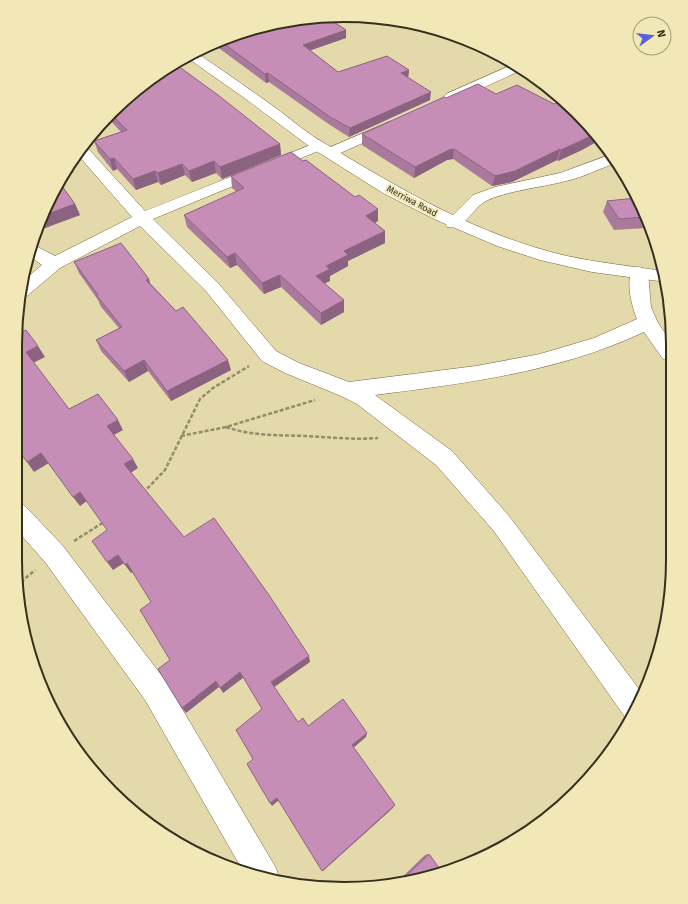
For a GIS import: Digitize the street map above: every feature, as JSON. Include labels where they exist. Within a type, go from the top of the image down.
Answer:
[{"type":"street","name":"Merriwa Road","points":[[194,59],[248,94],[325,149],[397,194],[453,222],[530,252],[569,262],[659,276]]},
{"type":"street","points":[[439,103],[512,69]]},
{"type":"street","points":[[27,287],[54,264],[142,218],[403,119]]},
{"type":"street","points":[[85,153],[142,218],[212,287],[269,356],[292,368],[348,390],[375,404],[444,458],[501,523],[632,703]]},
{"type":"street","points":[[453,222],[479,198],[495,192],[564,176],[608,160]]},
{"type":"street","points":[[35,252],[54,264]]},
{"type":"street","points":[[639,273],[640,300],[649,322],[666,348]]},
{"type":"street","points":[[348,390],[464,376],[526,364],[602,343],[649,322]]},
{"type":"street","points":[[22,519],[54,554],[155,690],[258,870]]},
{"type":"path","points":[[138,497],[161,476],[200,400],[205,394],[230,377],[269,356]]},
{"type":"path","points":[[181,436],[226,427],[348,390]]},
{"type":"path","points":[[226,427],[254,435],[292,435],[357,439],[376,438],[412,432]]},
{"type":"path","points":[[54,554],[108,519]]},
{"type":"building","points":[[334,22],[346,30],[303,45],[338,72],[387,56],[409,70],[401,73],[431,92],[350,128],[330,117],[268,73],[265,74],[226,45],[240,39],[281,28]]},
{"type":"building","points":[[180,67],[280,144],[220,167],[214,161],[189,171],[182,164],[158,173],[155,171],[133,179],[114,158],[110,159],[94,141],[127,130],[115,118],[148,89]]},
{"type":"building","points":[[478,84],[496,94],[517,85],[554,104],[557,103],[572,116],[590,137],[515,171],[495,176],[454,149],[415,167],[362,134],[444,97],[446,98]]},
{"type":"building","points":[[291,152],[303,161],[306,160],[355,197],[359,195],[378,209],[366,216],[385,231],[344,251],[348,255],[326,266],[330,269],[316,276],[344,300],[321,313],[280,275],[262,283],[235,253],[227,257],[184,215],[244,188],[231,176]]},
{"type":"building","points":[[63,187],[75,204],[50,213]]},
{"type":"building","points":[[631,199],[639,217],[619,219],[607,201]]},
{"type":"building","points":[[121,243],[149,279],[146,280],[176,311],[183,307],[228,360],[167,391],[144,360],[124,371],[96,340],[122,327],[97,296],[98,295],[74,262]]},
{"type":"building","points":[[26,330],[38,346],[26,352],[69,409],[98,394],[118,420],[107,426],[133,459],[124,464],[184,537],[214,518],[269,595],[309,656],[271,682],[298,722],[303,718],[308,726],[343,699],[367,733],[352,745],[395,805],[322,871],[277,798],[270,803],[247,764],[253,759],[236,730],[262,709],[240,672],[220,688],[216,681],[182,708],[158,669],[170,660],[140,610],[151,602],[127,563],[125,565],[118,555],[107,562],[92,541],[107,530],[80,492],[73,497],[41,453],[27,462],[22,455],[23,332]]},
{"type":"building","points":[[429,854],[439,868],[427,871],[406,876]]}]
